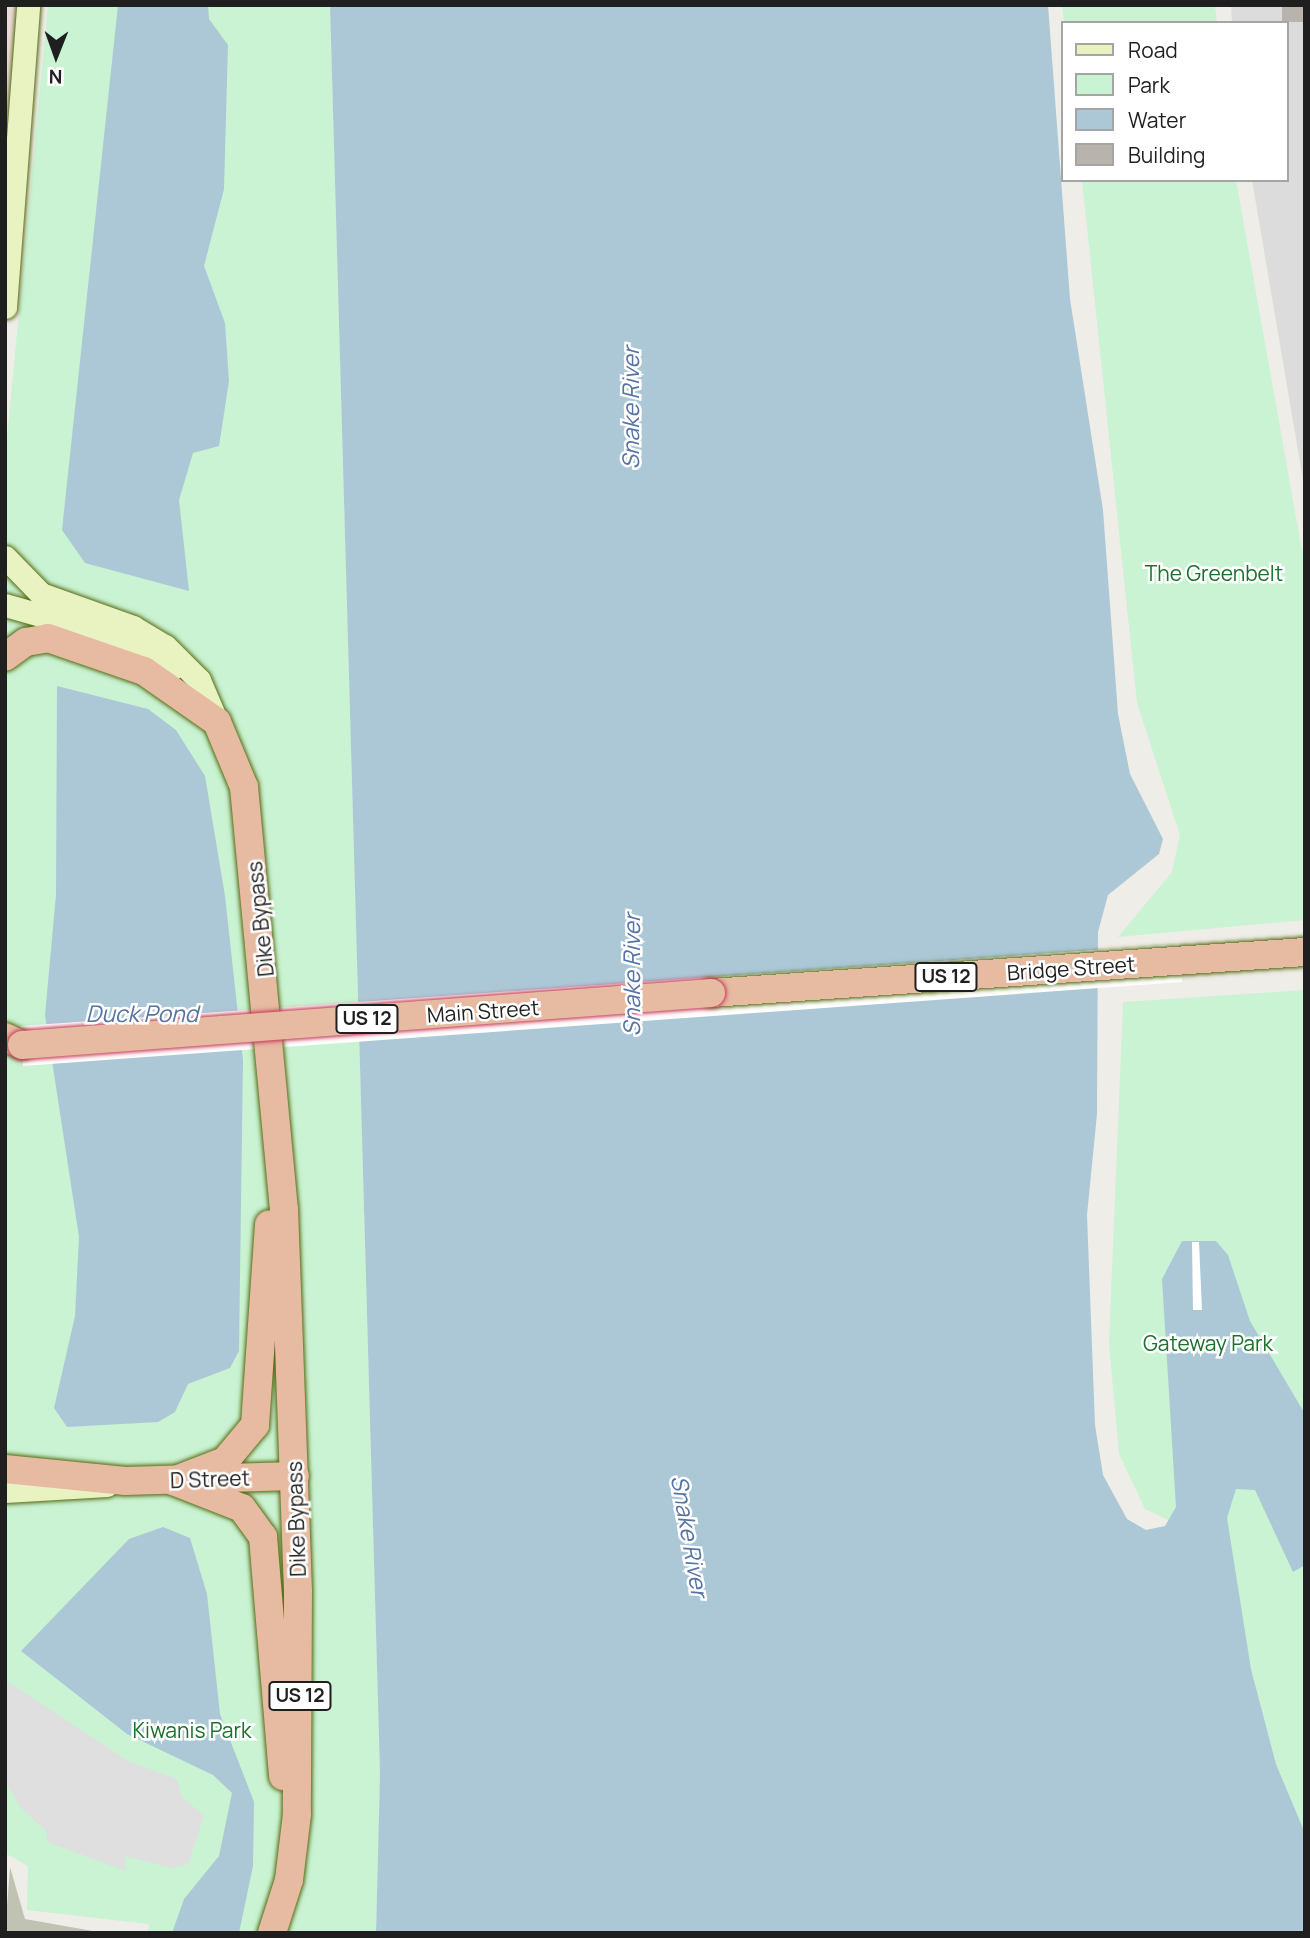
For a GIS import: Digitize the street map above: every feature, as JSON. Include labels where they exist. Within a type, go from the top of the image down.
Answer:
[{"type":"highway","points":[[5,657],[40,639],[78,643],[144,671],[217,722]]},
{"type":"highway","name":"Dike Bypass","points":[[217,722],[238,768],[249,818],[275,1122],[299,1779],[293,1855],[275,1923]]},
{"type":"highway","name":"Bridge Street","points":[[712,993],[1305,952]]},
{"type":"highway","name":"Main Street","points":[[11,1045],[712,993]]},
{"type":"highway","name":"Dike Bypass","points":[[275,1122],[269,1210],[286,1477],[283,1779],[275,1923]]},
{"type":"highway","points":[[173,1481],[225,1461],[254,1424],[269,1210]]},
{"type":"highway","name":"D Street","points":[[5,1469],[125,1481],[286,1477]]},
{"type":"highway","points":[[173,1481],[242,1508],[263,1537],[283,1779]]},
{"type":"main road","points":[[5,307],[28,5]]},
{"type":"main road","points":[[5,557],[41,594],[133,627],[165,646],[208,693],[217,722]]},
{"type":"main road","points":[[5,605],[144,651],[189,686],[217,722]]},
{"type":"main road","name":"D Street","points":[[5,1491],[79,1490],[125,1481]]},
{"type":"shaded area","points":[[5,5],[28,5],[5,307]]},
{"type":"shaded area","points":[[1231,5],[1305,5],[1305,492],[1252,182],[1289,182],[1289,21],[1232,21]]},
{"type":"shaded area","points":[[5,1680],[130,1762],[177,1779],[181,1796],[204,1816],[188,1864],[171,1868],[125,1856],[126,1871],[47,1842],[46,1831],[20,1807],[5,1780]]},
{"type":"shaded area","points":[[10,1867],[25,1919],[104,1933],[5,1933]]},
{"type":"green space","name":"Kiwanis Park","points":[[48,5],[330,5],[380,1774],[376,1933],[148,1933],[149,1924],[27,1910],[28,1866],[5,1853],[5,459]]},
{"type":"green space","points":[[1062,5],[1215,5],[1217,21],[1064,21]]},
{"type":"green space","name":"The Greenbelt","points":[[1082,182],[1236,182],[1305,568],[1305,920],[1118,937],[1172,872],[1180,835],[1137,703]]},
{"type":"green space","name":"Gateway Park","points":[[1305,990],[1305,1833],[1276,1764],[1251,1669],[1231,1550],[1145,1509],[1119,1454],[1109,1344],[1123,1002]]},
{"type":"water","points":[[118,5],[208,5],[209,19],[228,45],[224,189],[204,266],[225,323],[229,381],[219,446],[193,453],[179,500],[189,591],[85,563],[62,530]]},
{"type":"water","name":"Snake River","points":[[330,5],[1048,5],[1070,299],[1103,510],[1118,714],[1130,774],[1163,839],[1159,854],[1108,895],[1098,932],[1097,1114],[1087,1215],[1095,1425],[1103,1475],[1127,1519],[1146,1530],[1165,1526],[1176,1507],[1162,1279],[1182,1241],[1216,1241],[1228,1255],[1250,1321],[1305,1414],[1305,1565],[1293,1572],[1255,1490],[1236,1489],[1227,1518],[1251,1669],[1276,1764],[1305,1833],[1305,1933],[376,1933],[380,1774]]},
{"type":"water","name":"Duck Pond","points":[[57,686],[148,709],[176,730],[205,776],[225,896],[243,1060],[239,1351],[230,1368],[188,1384],[175,1412],[158,1422],[67,1427],[54,1408],[75,1316],[79,1237],[45,1015],[56,895]]},
{"type":"water","points":[[163,1527],[190,1538],[207,1594],[220,1714],[254,1802],[253,1866],[239,1933],[172,1933],[184,1899],[219,1856],[232,1793],[213,1775],[127,1734],[21,1651],[129,1539]]},
{"type":"pier","points":[[1179,944],[1182,982],[23,1066],[20,1026]]},
{"type":"pier","points":[[1192,1242],[1199,1242],[1202,1310],[1193,1310]]},
{"type":"building","points":[[1282,5],[1305,5],[1305,22],[1282,21]]}]
